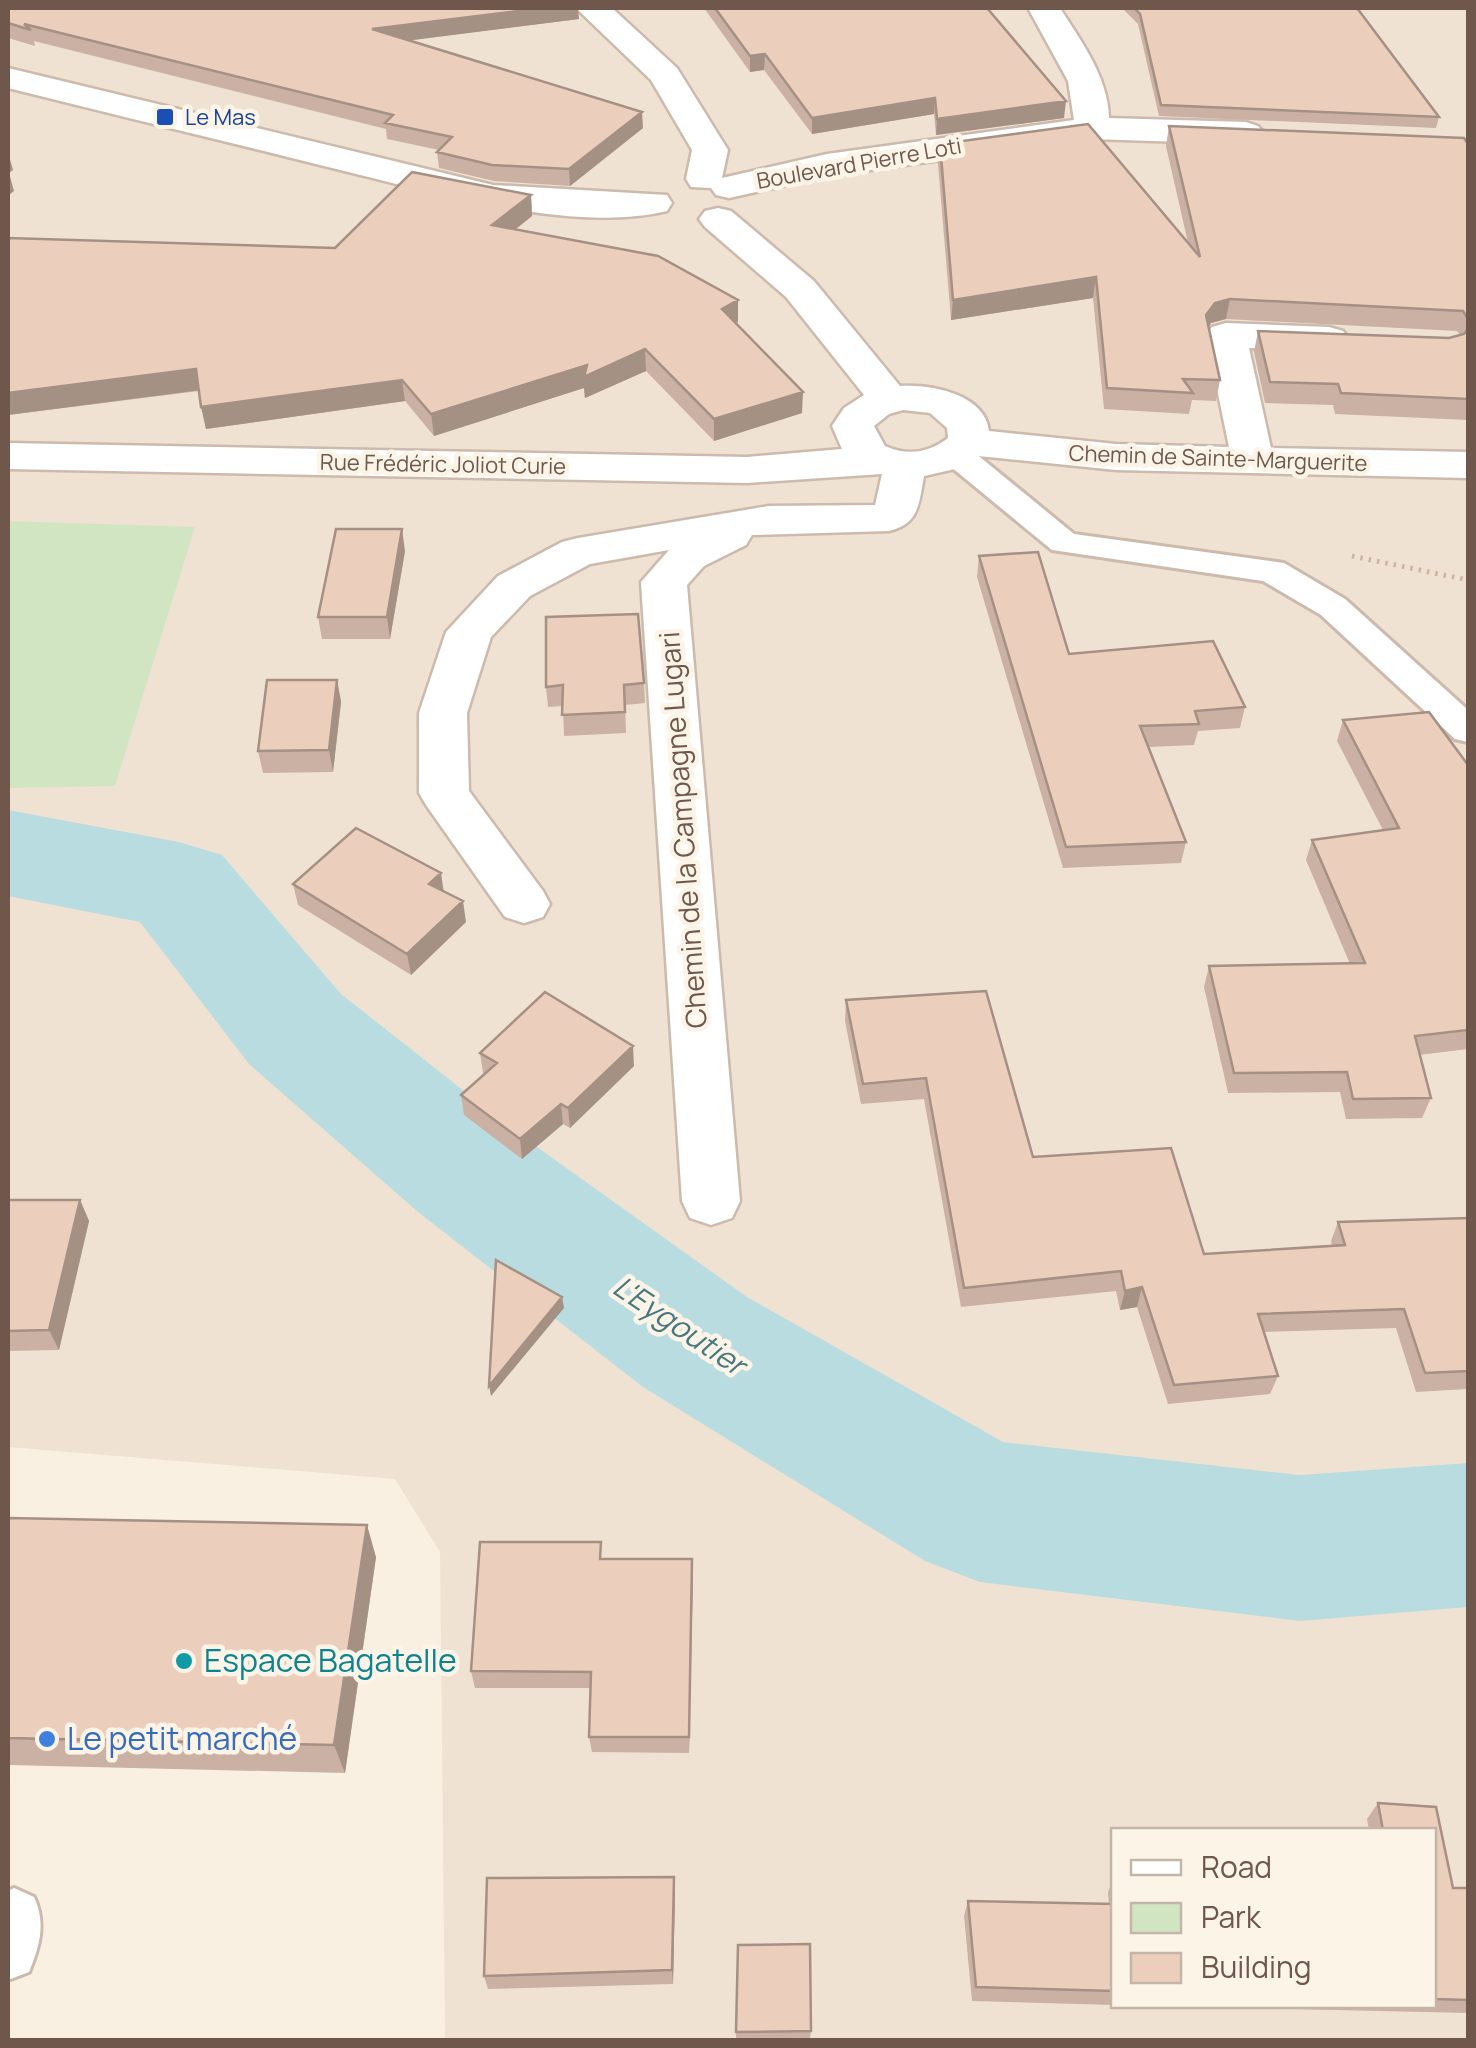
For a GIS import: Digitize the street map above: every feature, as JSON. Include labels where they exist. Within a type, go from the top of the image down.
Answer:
[{"type":"street","points":[[592,8],[620,29],[665,75],[710,150],[717,195],[889,399]]},
{"type":"street","points":[[1044,8],[1090,96],[1094,114],[1091,128]]},
{"type":"street","name":"Boulevard Pierre Loti","points":[[8,78],[493,196],[590,204],[654,204],[672,219],[695,222],[717,195],[827,164],[1091,128],[1273,134]]},
{"type":"street","points":[[1253,460],[1226,335],[1364,340]]},
{"type":"street","points":[[924,398],[945,404],[968,424],[963,448],[932,464],[892,462],[865,451],[854,438],[852,426],[866,409],[889,399],[924,398]]},
{"type":"street","name":"Chemin de Sainte-Marguerite","points":[[963,448],[1116,457],[1468,466]]},
{"type":"street","name":"Rue Frédéric Joliot Curie","points":[[8,456],[747,470],[892,462]]},
{"type":"street","points":[[524,904],[444,792],[444,713],[469,632],[514,586],[578,552],[770,520],[889,518],[895,514],[892,462]]},
{"type":"street","name":"Chemin de la Campagne Lugari","points":[[711,1202],[664,582],[688,556],[770,520]]},
{"type":"lane","points":[[963,448],[1064,543],[1272,571],[1334,607],[1468,730]]},
{"type":"shaded area","points":[[8,8],[1468,8],[1468,2040],[445,2040],[440,1552],[395,1479],[8,1447]]},
{"type":"green space","points":[[8,521],[195,527],[115,786],[8,788]]},
{"type":"building","points":[[8,8],[543,8],[372,29],[642,112],[569,169],[492,165],[437,152],[452,137],[385,123],[393,115],[24,24],[31,30],[8,23]]},
{"type":"building","points":[[715,8],[987,8],[1066,101],[937,119],[935,98],[812,118],[765,54],[750,56]]},
{"type":"building","points":[[1134,8],[1357,8],[1439,117],[1161,105],[1140,14]]},
{"type":"building","points":[[1088,124],[1200,257],[1169,126],[1464,138],[1468,144],[1468,319],[1463,311],[1230,299],[1215,303],[1206,315],[1220,380],[1183,379],[1193,393],[1107,388],[1096,277],[953,300],[940,144]]},
{"type":"building","points":[[412,172],[531,195],[492,225],[658,256],[738,300],[722,309],[803,392],[714,419],[645,349],[584,377],[587,365],[431,414],[402,380],[201,407],[196,369],[8,393],[8,238],[335,248]]},
{"type":"building","points":[[1468,329],[1468,399],[1341,393],[1338,384],[1270,382],[1258,331],[1449,338]]},
{"type":"building","points":[[336,529],[402,529],[387,617],[318,617]]},
{"type":"building","points":[[1038,552],[1069,654],[1213,641],[1245,707],[1195,711],[1199,724],[1140,726],[1186,842],[1066,847],[979,556]]},
{"type":"building","points":[[638,614],[644,683],[624,685],[625,712],[562,715],[563,685],[546,687],[546,617]]},
{"type":"building","points":[[267,680],[337,680],[329,750],[258,751]]},
{"type":"building","points":[[1429,712],[1468,765],[1468,1030],[1415,1036],[1431,1098],[1353,1099],[1347,1072],[1234,1073],[1209,966],[1365,963],[1312,840],[1399,828],[1343,720]]},
{"type":"building","points":[[356,828],[441,873],[429,884],[463,901],[407,954],[293,884]]},
{"type":"building","points":[[986,991],[1033,1157],[1171,1148],[1204,1254],[1345,1245],[1338,1222],[1468,1218],[1468,1371],[1425,1373],[1404,1309],[1258,1314],[1278,1376],[1174,1385],[1142,1287],[1125,1291],[1121,1271],[964,1288],[926,1078],[863,1084],[846,1000]]},
{"type":"building","points":[[545,992],[633,1046],[568,1108],[561,1104],[520,1139],[461,1095],[497,1063],[480,1053]]},
{"type":"building","points":[[8,1200],[80,1200],[49,1330],[8,1331]]},
{"type":"building","points":[[496,1260],[562,1297],[489,1386]]},
{"type":"building","name":"Espace Bagatelle","points":[[8,1518],[367,1525],[334,1745],[8,1738]]},
{"type":"building","points":[[480,1542],[601,1542],[600,1559],[692,1559],[689,1737],[589,1737],[591,1672],[471,1671]]},
{"type":"building","points":[[1378,1803],[1436,1807],[1453,1888],[1468,1888],[1468,2000],[1436,1999],[1436,1828],[1383,1828]]},
{"type":"building","points":[[674,1877],[672,1970],[484,1976],[487,1878]]},
{"type":"building","points":[[968,1901],[1111,1904],[1111,1991],[976,1987]]},
{"type":"building","points":[[810,1944],[811,2031],[736,2032],[738,1945]]},
{"type":"waterway","name":"L'Eygoutier","points":[[8,853],[179,886],[295,1029],[467,1172],[695,1342],[980,1511],[1300,1548],[1468,1535]]},
{"type":"place","name":"Le Mas","points":[[165,117]]},
{"type":"place","name":"Espace Bagatelle","points":[[184,1661]]},
{"type":"place","name":"Le petit marché","points":[[47,1739]]}]
